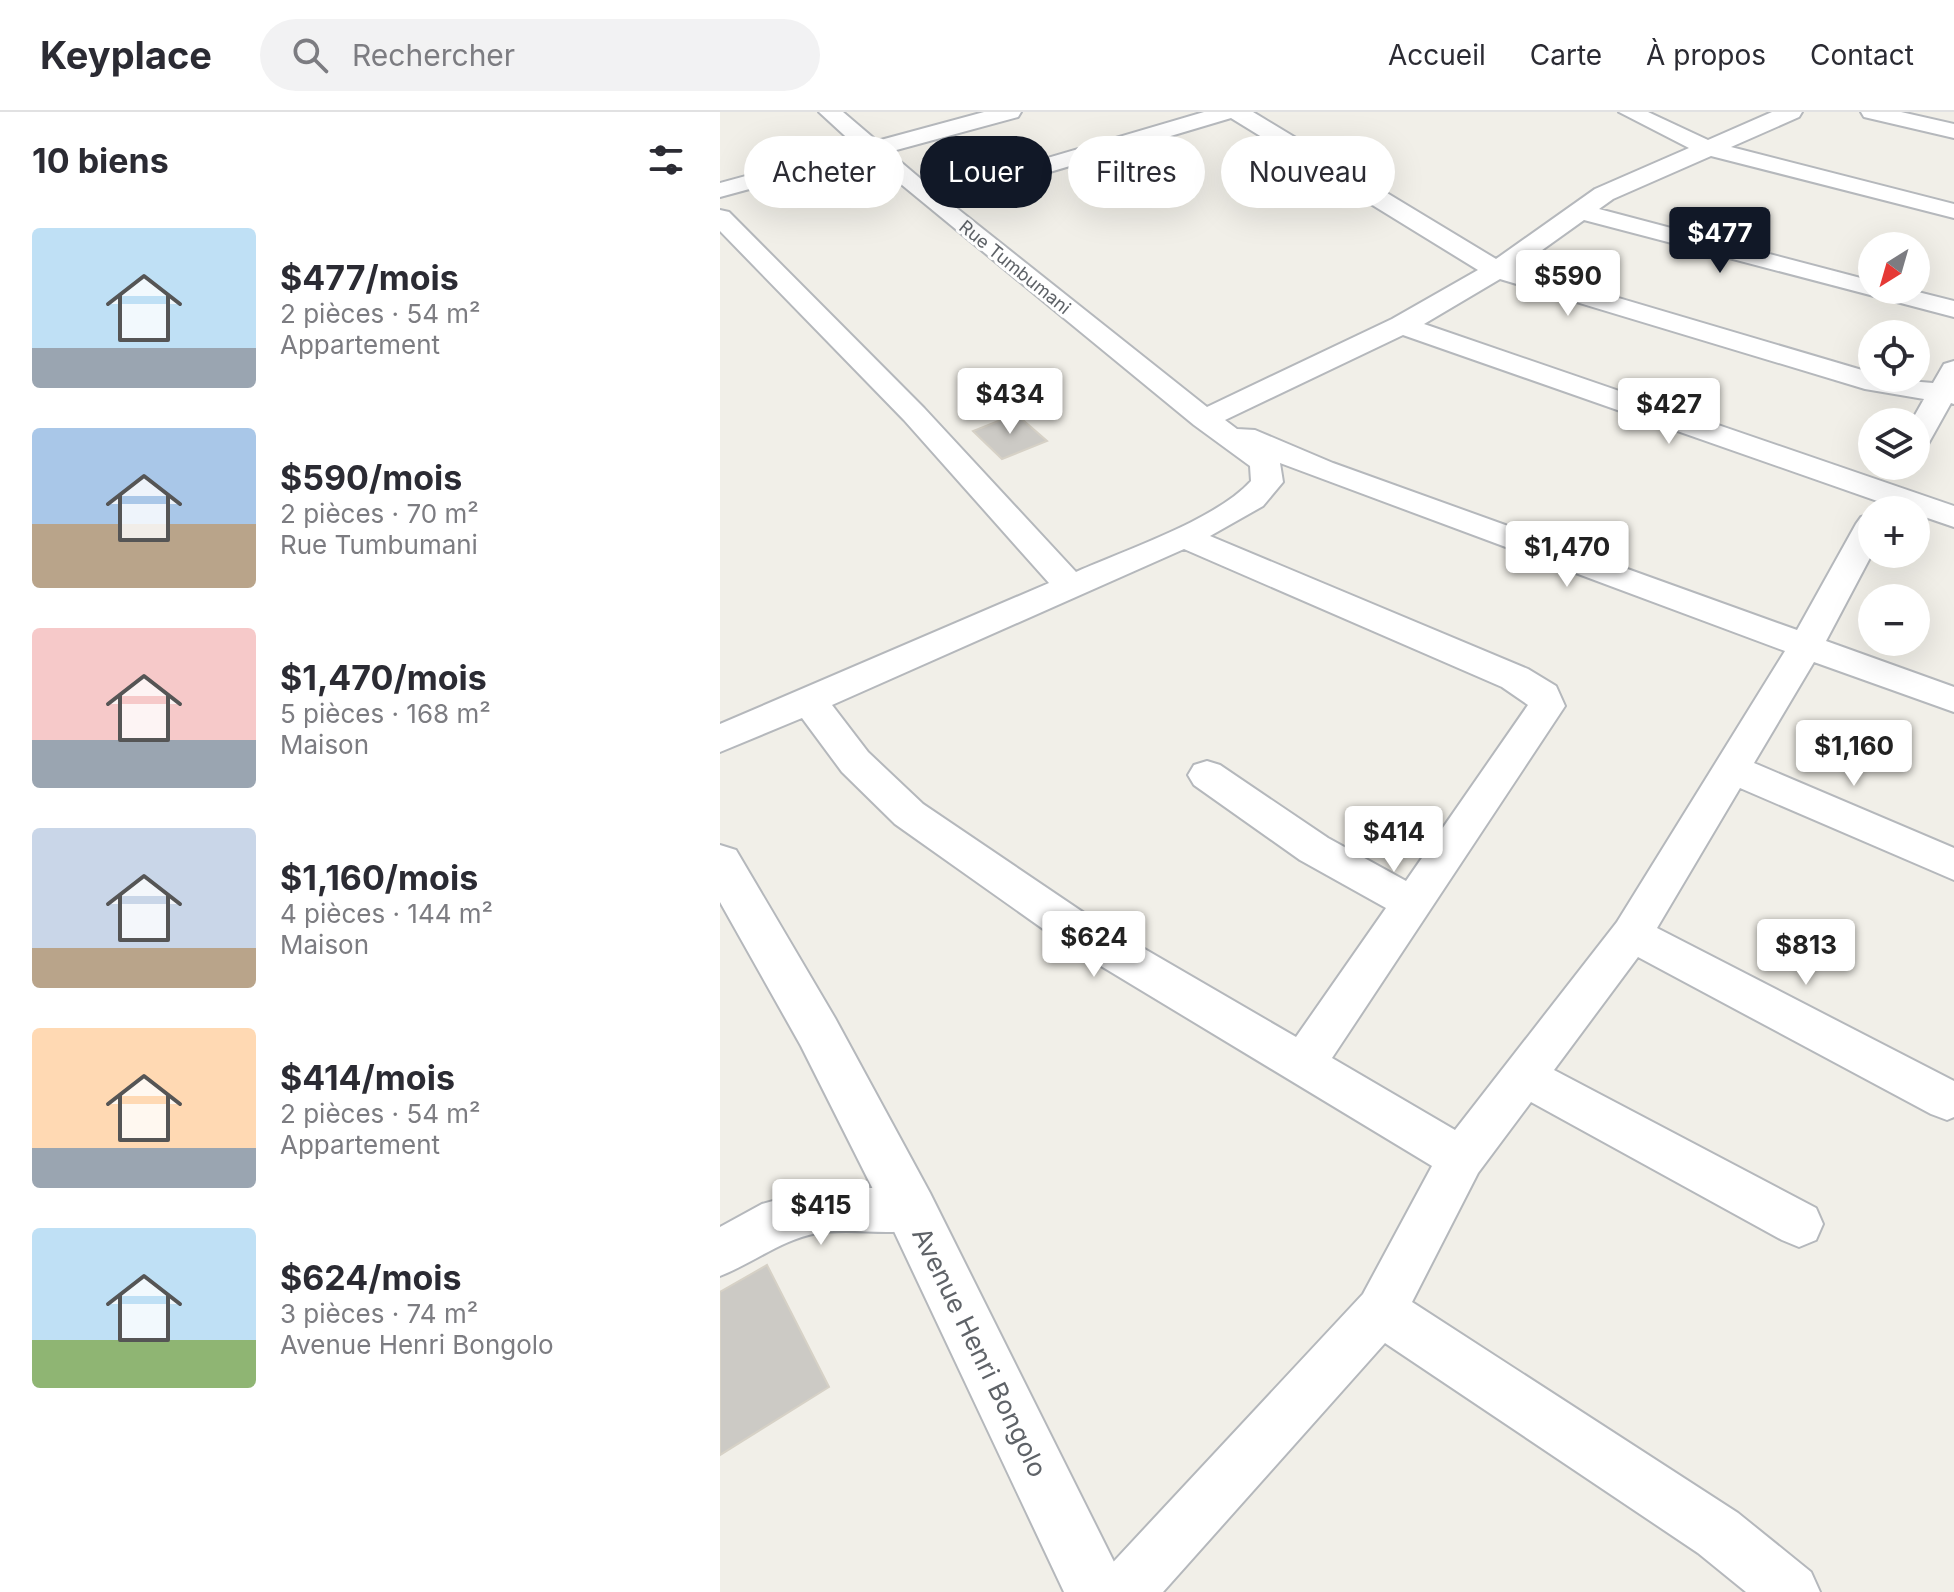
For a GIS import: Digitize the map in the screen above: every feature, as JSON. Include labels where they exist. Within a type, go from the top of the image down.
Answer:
[{"type":"street","name":"Rue Tumbumani","points":[[830,112],[860,136]]},
{"type":"street","points":[[904,142],[1010,112]]},
{"type":"street","points":[[1052,164],[1228,112]]},
{"type":"street","points":[[1237,112],[1497,270],[1875,383],[1950,385]]},
{"type":"street","points":[[1630,112],[1704,147],[1954,211]]},
{"type":"street","points":[[1204,419],[1402,325],[1497,270],[1604,194],[1704,147],[1791,112]]},
{"type":"street","points":[[1872,112],[1954,131]]},
{"type":"street","name":"Rue Tumbumani","points":[[904,175],[920,190]]},
{"type":"street","points":[[720,190],[744,184]]},
{"type":"street","name":"Rue Tumbumani","points":[[941,208],[1204,419]]},
{"type":"street","points":[[1580,211],[1858,285]]},
{"type":"street","points":[[720,217],[914,414],[1072,588]]},
{"type":"street","points":[[1930,303],[1954,309]]},
{"type":"street","points":[[1402,325],[1878,496]]},
{"type":"street","points":[[1930,417],[1950,385]]},
{"type":"street","points":[[720,739],[1072,588],[1184,537],[1252,499],[1267,482],[1265,463],[1204,419]]},
{"type":"street","points":[[1204,419],[1322,470],[1954,700]]},
{"type":"street","points":[[1930,511],[1954,517]]},
{"type":"street","points":[[1184,537],[1515,678],[1543,695],[1547,706],[1303,1064]]},
{"type":"street","points":[[1124,1592],[1381,1311],[1461,1158],[1526,1077],[1632,934],[1806,645],[1858,550]]},
{"type":"street","points":[[810,702],[855,762],[909,814],[1078,931],[1461,1158]]},
{"type":"street","points":[[1730,768],[1954,865]]},
{"type":"street","points":[[1207,775],[1314,849],[1413,904]]},
{"type":"street","name":"Avenue Henri Bongolo","points":[[720,862],[818,1032],[911,1210],[1097,1592]]},
{"type":"street","points":[[1632,934],[1947,1100]]},
{"type":"street","points":[[1526,1077],[1799,1224]]},
{"type":"street","points":[[720,1253],[779,1220],[820,1210],[911,1210]]},
{"type":"street","points":[[1381,1311],[1718,1533],[1791,1592]]},
{"type":"building","points":[[1016,414],[1047,441],[1002,459],[973,431]]},
{"type":"building","points":[[767,1265],[829,1387],[720,1455],[720,1292]]}]
